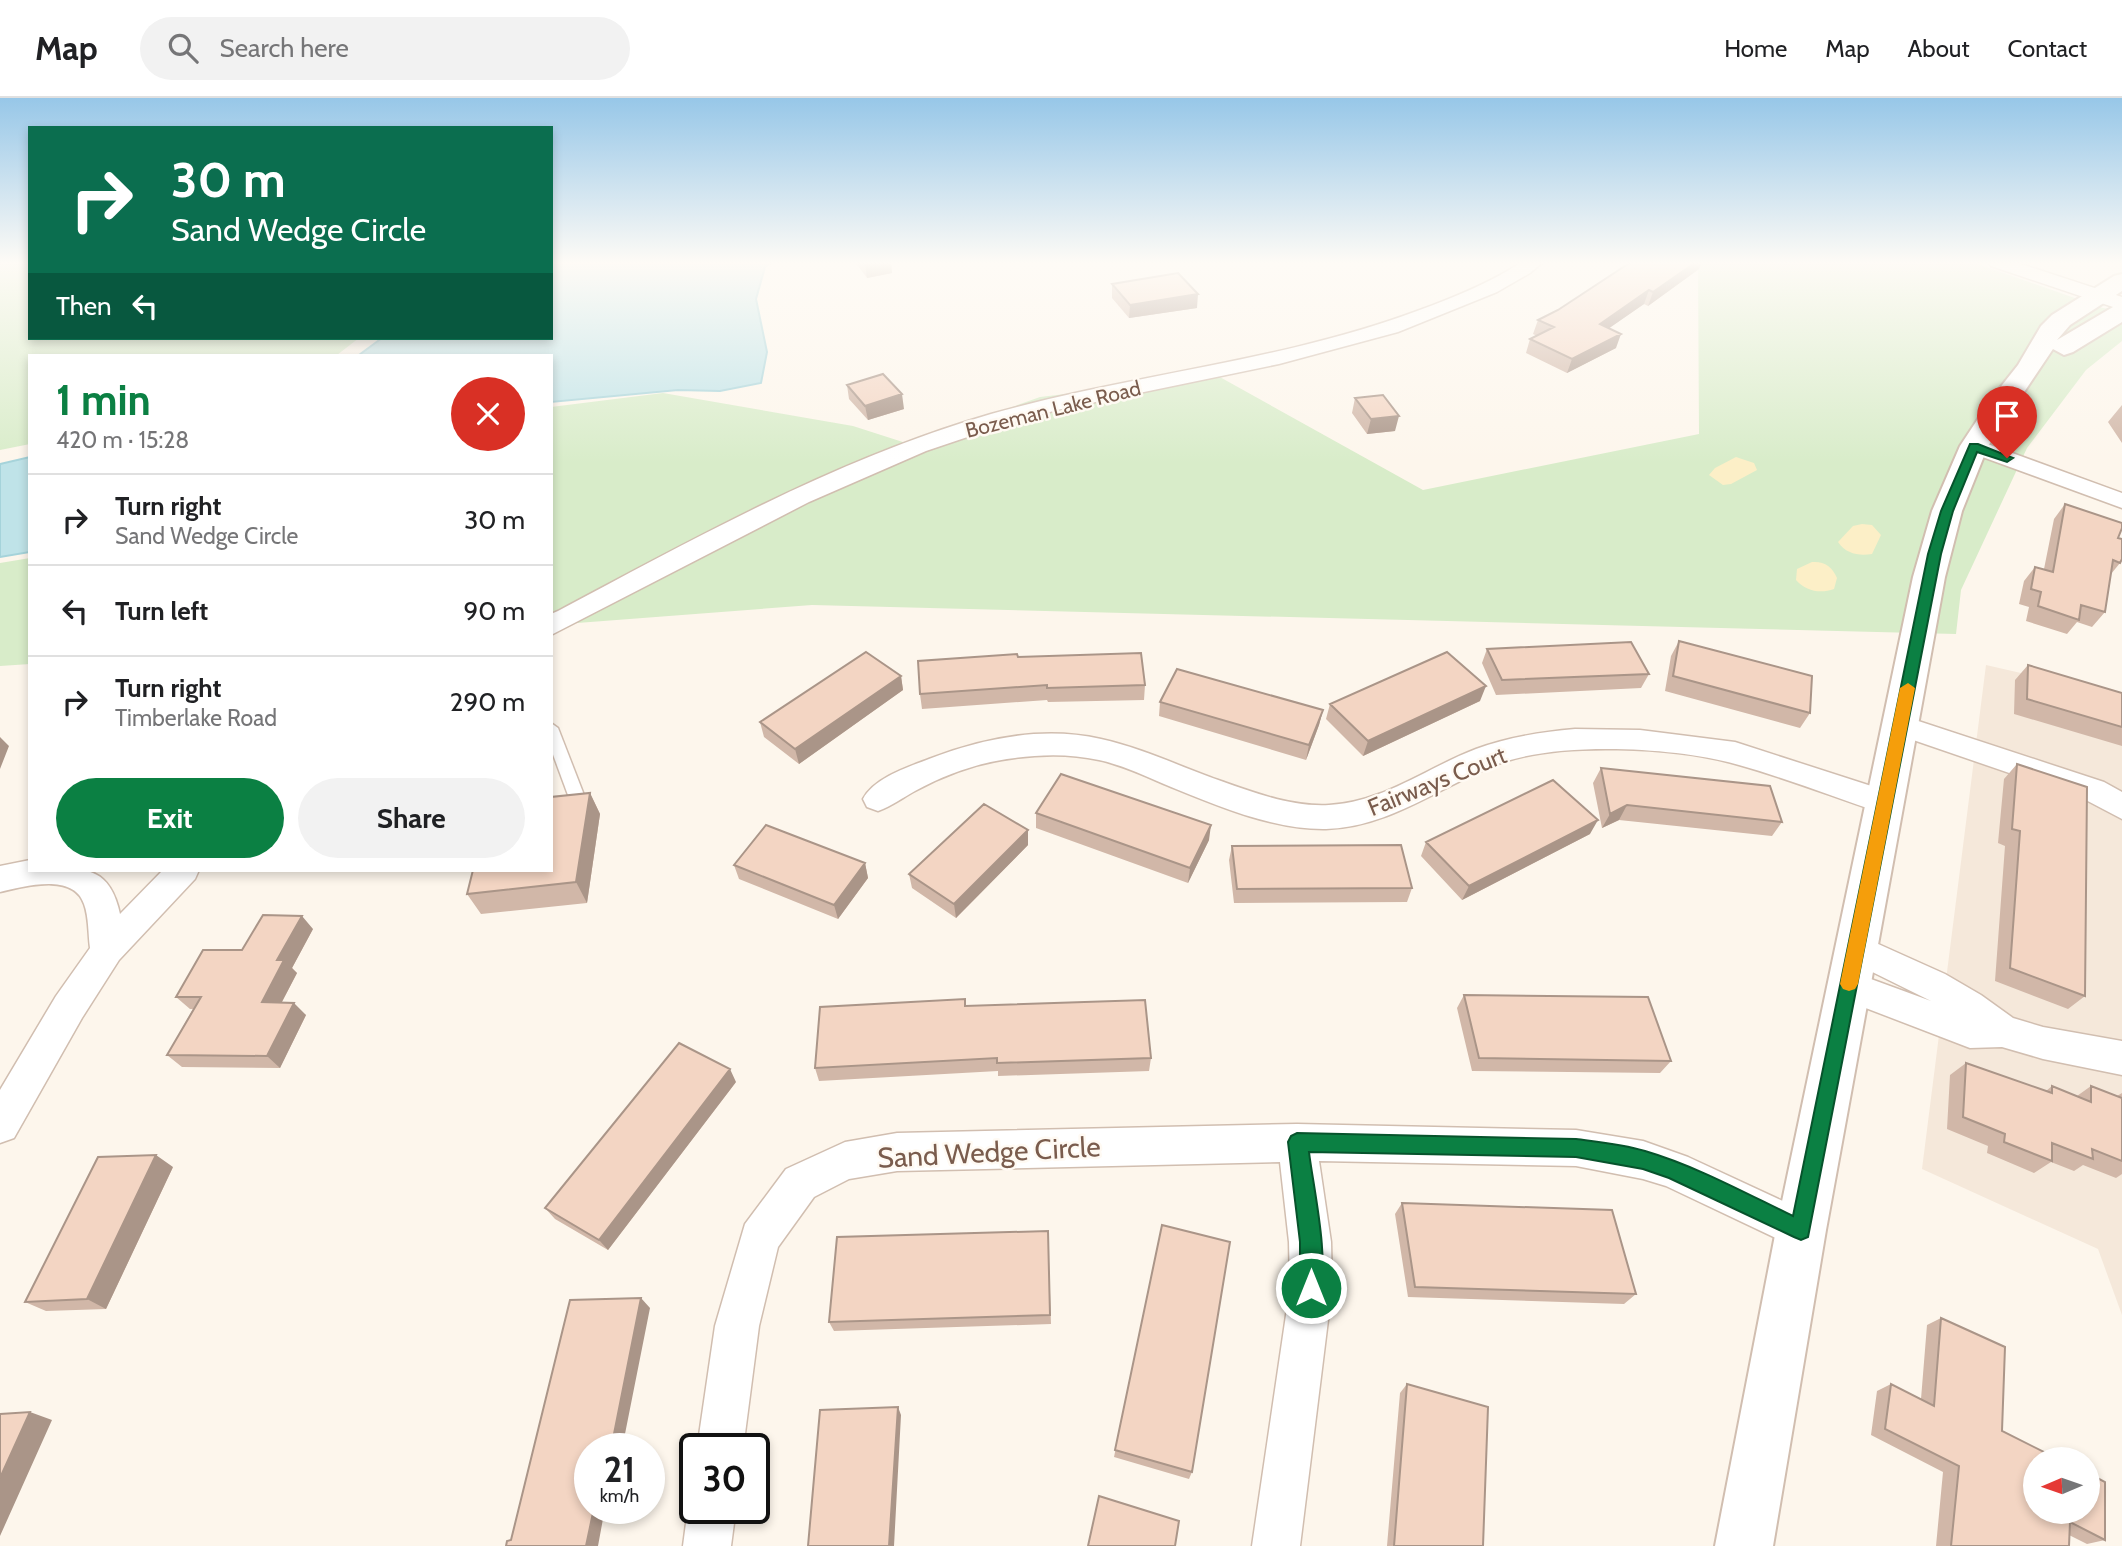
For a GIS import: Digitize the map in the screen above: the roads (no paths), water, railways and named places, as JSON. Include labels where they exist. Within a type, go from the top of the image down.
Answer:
[{"type":"street","name":"Bozeman Lake Road","points":[[553,625],[783,505],[854,472],[997,419],[1067,401],[1298,355],[1385,330]]},
{"type":"street","points":[[1744,1546],[1801,1230],[1934,554],[1947,511],[1974,446],[2004,399],[2029,368],[2052,330]]},
{"type":"street","points":[[2029,368],[2093,330]]},
{"type":"street","points":[[1974,446],[2122,501]]},
{"type":"street","points":[[1900,725],[2093,790],[2122,807]]},
{"type":"street","name":"Fairways Court","points":[[878,799],[904,780],[936,766],[1040,745],[1069,744],[1101,750],[1256,806],[1325,817],[1356,814],[1387,806],[1489,756],[1538,743],[1595,740],[1665,744],[1730,752],[1885,802]]},
{"type":"street","points":[[0,879],[35,872]]},
{"type":"street","points":[[53,872],[87,881],[100,896],[107,950]]},
{"type":"street","points":[[0,1125],[69,1007],[107,950],[181,872]]},
{"type":"street","points":[[1852,967],[1970,1032],[2002,1031],[2043,1043],[2122,1058]]},
{"type":"street","points":[[1276,1546],[1311,1288],[1310,1242],[1297,1142]]},
{"type":"street","name":"Sand Wedge Circle","points":[[722,1433],[737,1326],[760,1238],[800,1183],[845,1161],[897,1152],[1297,1142],[1576,1148],[1643,1160],[1674,1170],[1801,1230]]},
{"type":"street","points":[[707,1546],[710,1524]]},
{"type":"lane","points":[[553,734],[576,795]]},
{"type":"water","points":[[553,330],[762,330],[767,352],[761,383],[720,391],[678,390],[553,402],[553,354],[360,354],[379,340],[553,340]]},
{"type":"water","points":[[28,457],[28,552],[0,557],[0,464]]}]
